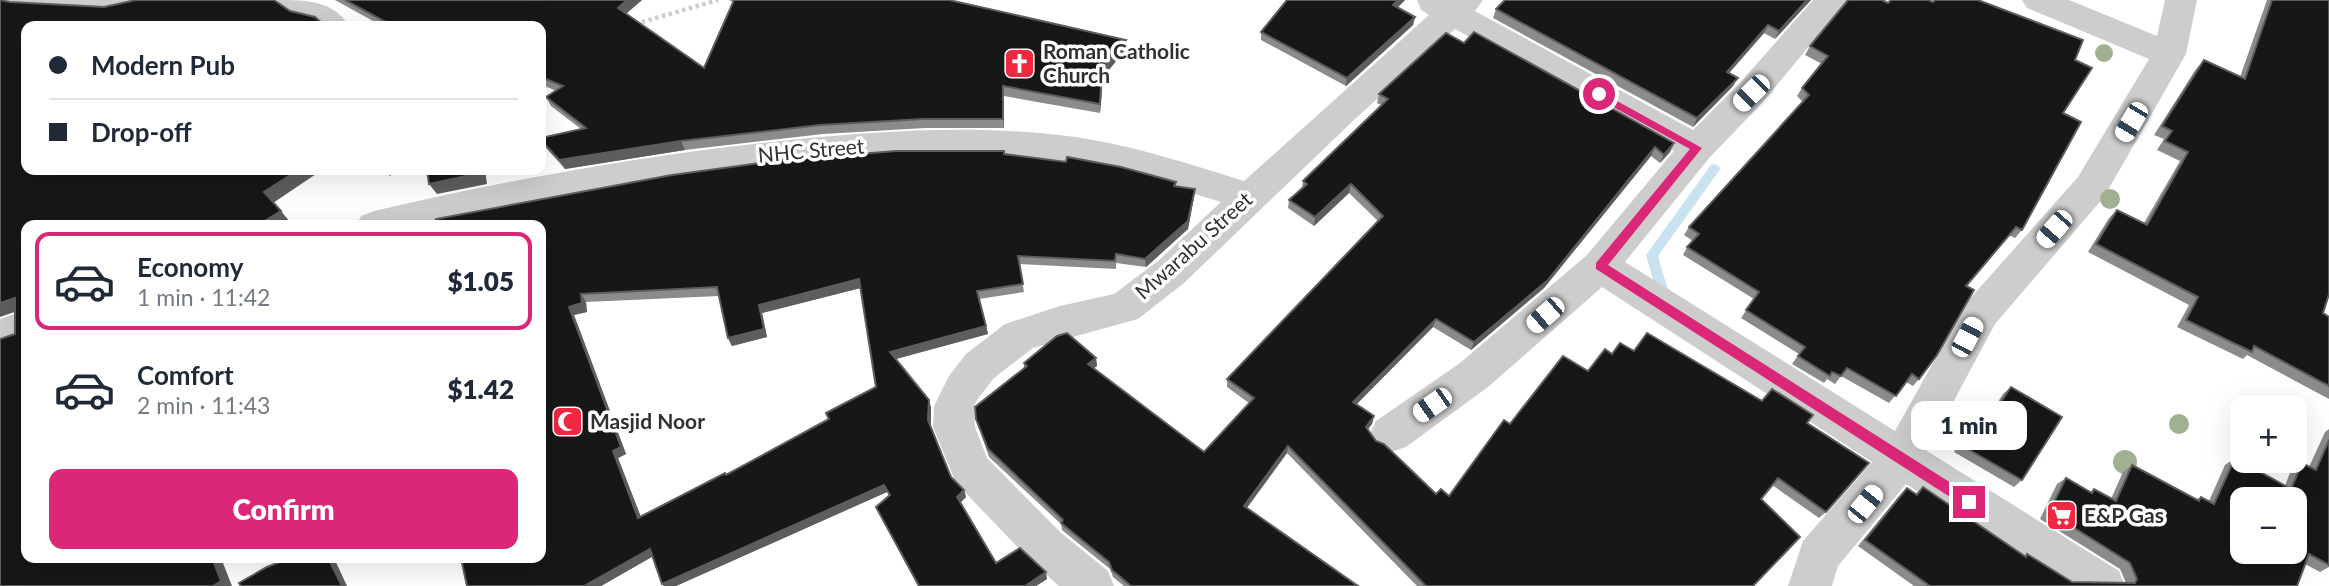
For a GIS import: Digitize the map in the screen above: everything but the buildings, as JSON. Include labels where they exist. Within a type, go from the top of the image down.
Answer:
[{"type":"street","points":[[22,0],[114,5],[137,0]]},
{"type":"street","points":[[293,0],[325,21]]},
{"type":"street","points":[[1391,434],[1474,375],[1600,266],[1697,148],[1751,93],[1831,0]]},
{"type":"street","points":[[2038,0],[2169,54]]},
{"type":"street","points":[[1810,586],[1819,555],[1901,459],[1980,313],[2091,187],[2169,54],[2181,0]]},
{"type":"street","points":[[1449,5],[1697,148]]},
{"type":"street","name":"Mwarabu Street","points":[[1092,586],[1045,546],[971,470],[954,427],[954,406],[963,388],[999,348],[1019,336],[1060,322],[1124,308],[1171,272],[1449,5]]},
{"type":"street","name":"NHC Street","points":[[395,220],[536,180],[866,145],[1021,146],[1104,157],[1167,171],[1248,197]]},
{"type":"street","points":[[1600,266],[2103,586]]},
{"type":"street","points":[[0,335],[21,328]]},
{"type":"path","points":[[627,26],[718,0]]},
{"type":"path","points":[[546,86],[556,77]]},
{"type":"waterway","points":[[1670,296],[1662,290],[1652,255],[1715,168]]},
{"type":"place","name":"Roman Catholic Church","points":[[1020,64]]},
{"type":"place","name":"Masjid Noor","points":[[567,422]]},
{"type":"place","name":"E&P Gas","points":[[2061,516]]},
{"type":"route","points":[[1599,94],[1697,148],[1600,266],[1969,502]]}]
